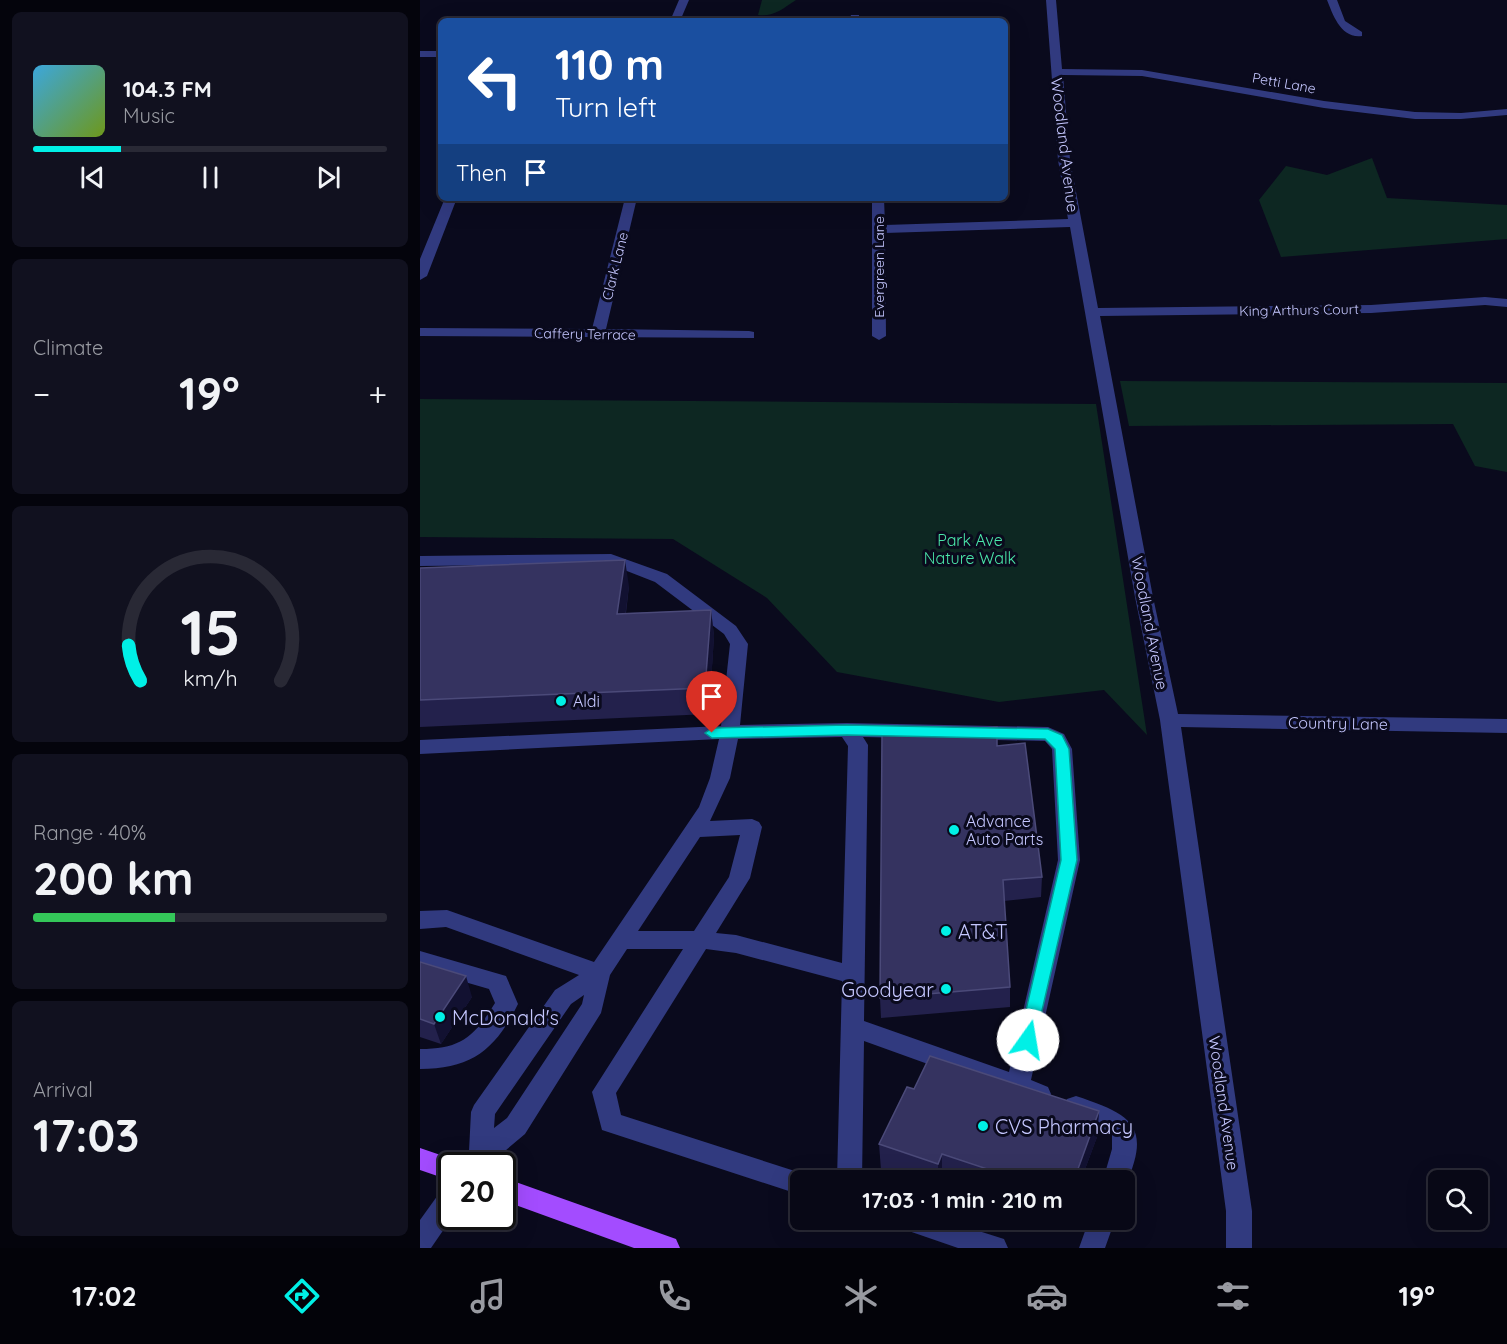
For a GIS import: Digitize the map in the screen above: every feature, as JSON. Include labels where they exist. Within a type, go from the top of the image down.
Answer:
[{"type":"main road","points":[[420,1159],[438,1165]]},
{"type":"main road","points":[[516,1193],[667,1248]]},
{"type":"street","points":[[676,18],[684,0]]},
{"type":"street","name":"Woodland Avenue","points":[[1051,0],[1064,160],[1170,720],[1239,1211],[1239,1248]]},
{"type":"street","points":[[1332,0],[1341,23],[1358,34]]},
{"type":"street","points":[[420,54],[438,54]]},
{"type":"street","name":"Petti Lane","points":[[1056,72],[1141,73],[1375,113],[1446,117],[1507,112]]},
{"type":"street","points":[[420,276],[450,201]]},
{"type":"street","name":"Clark Lane","points":[[598,334],[630,201]]},
{"type":"street","name":"Evergreen Lane","points":[[878,201],[879,336]]},
{"type":"street","points":[[879,229],[1075,223]]},
{"type":"street","name":"King Arthurs Court","points":[[1092,312],[1371,309],[1485,301],[1507,303]]},
{"type":"street","name":"Caffery Terrace","points":[[420,332],[750,335]]},
{"type":"street","points":[[420,561],[611,559],[661,578],[730,630],[739,644],[730,732],[720,778],[708,809],[599,973],[593,1006],[516,1126],[485,1152]]},
{"type":"street","name":"Country Lane","points":[[1170,720],[1507,726]]},
{"type":"street","points":[[847,730],[858,745],[849,1170]]},
{"type":"street","points":[[420,747],[730,732],[847,730],[1048,734],[1057,739],[1062,749],[1069,860],[1018,1085]]},
{"type":"street","points":[[693,830],[752,827],[739,878],[604,1092],[611,1122],[790,1180]]},
{"type":"street","points":[[420,920],[447,918],[599,973]]},
{"type":"street","points":[[620,940],[700,940],[736,944],[853,975]]},
{"type":"street","points":[[420,960],[498,982],[507,1004],[489,1034],[467,1054],[444,1060],[420,1059]]},
{"type":"street","points":[[478,1152],[483,1112],[563,997],[599,973]]},
{"type":"street","points":[[852,1027],[1108,1117],[1120,1126],[1127,1146],[1119,1170]]},
{"type":"street","points":[[420,1242],[438,1216]]},
{"type":"street","points":[[940,1230],[995,1248]]},
{"type":"street","points":[[1092,1248],[1098,1230]]},
{"type":"green space","points":[[762,0],[796,0],[773,14],[758,15]]},
{"type":"green space","points":[[1372,158],[1387,198],[1507,205],[1507,239],[1281,257],[1259,200],[1286,166],[1327,175]]},
{"type":"green space","points":[[1120,381],[1507,383],[1507,472],[1475,466],[1453,424],[1129,426]]},
{"type":"green space","name":"Park Ave Nature Walk","points":[[420,399],[1096,404],[1147,735],[1104,690],[999,702],[837,672],[767,598],[673,539],[420,537]]},
{"type":"building","points":[[625,560],[617,614],[711,610],[705,688],[420,700],[420,568]]},
{"type":"building","points":[[997,727],[997,746],[1025,743],[1042,877],[1003,880],[1010,987],[880,998],[882,735]]},
{"type":"building","points":[[420,962],[466,976],[434,1024],[420,1019]]},
{"type":"building","name":"CVS Pharmacy","points":[[930,1056],[1099,1111],[1078,1170],[990,1170],[942,1154],[938,1164],[879,1144],[907,1087],[914,1089]]},
{"type":"place","name":"Aldi","points":[[561,701]]},
{"type":"place","name":"Advance Auto Parts","points":[[954,830]]},
{"type":"place","name":"AT&T","points":[[946,931]]},
{"type":"place","name":"Goodyear","points":[[946,989]]},
{"type":"place","name":"McDonald's","points":[[440,1017]]},
{"type":"place","name":"CVS Pharmacy","points":[[983,1126]]},
{"type":"route","points":[[712,733],[847,730],[1048,734],[1057,739],[1062,749],[1069,860],[1028,1040]]}]
